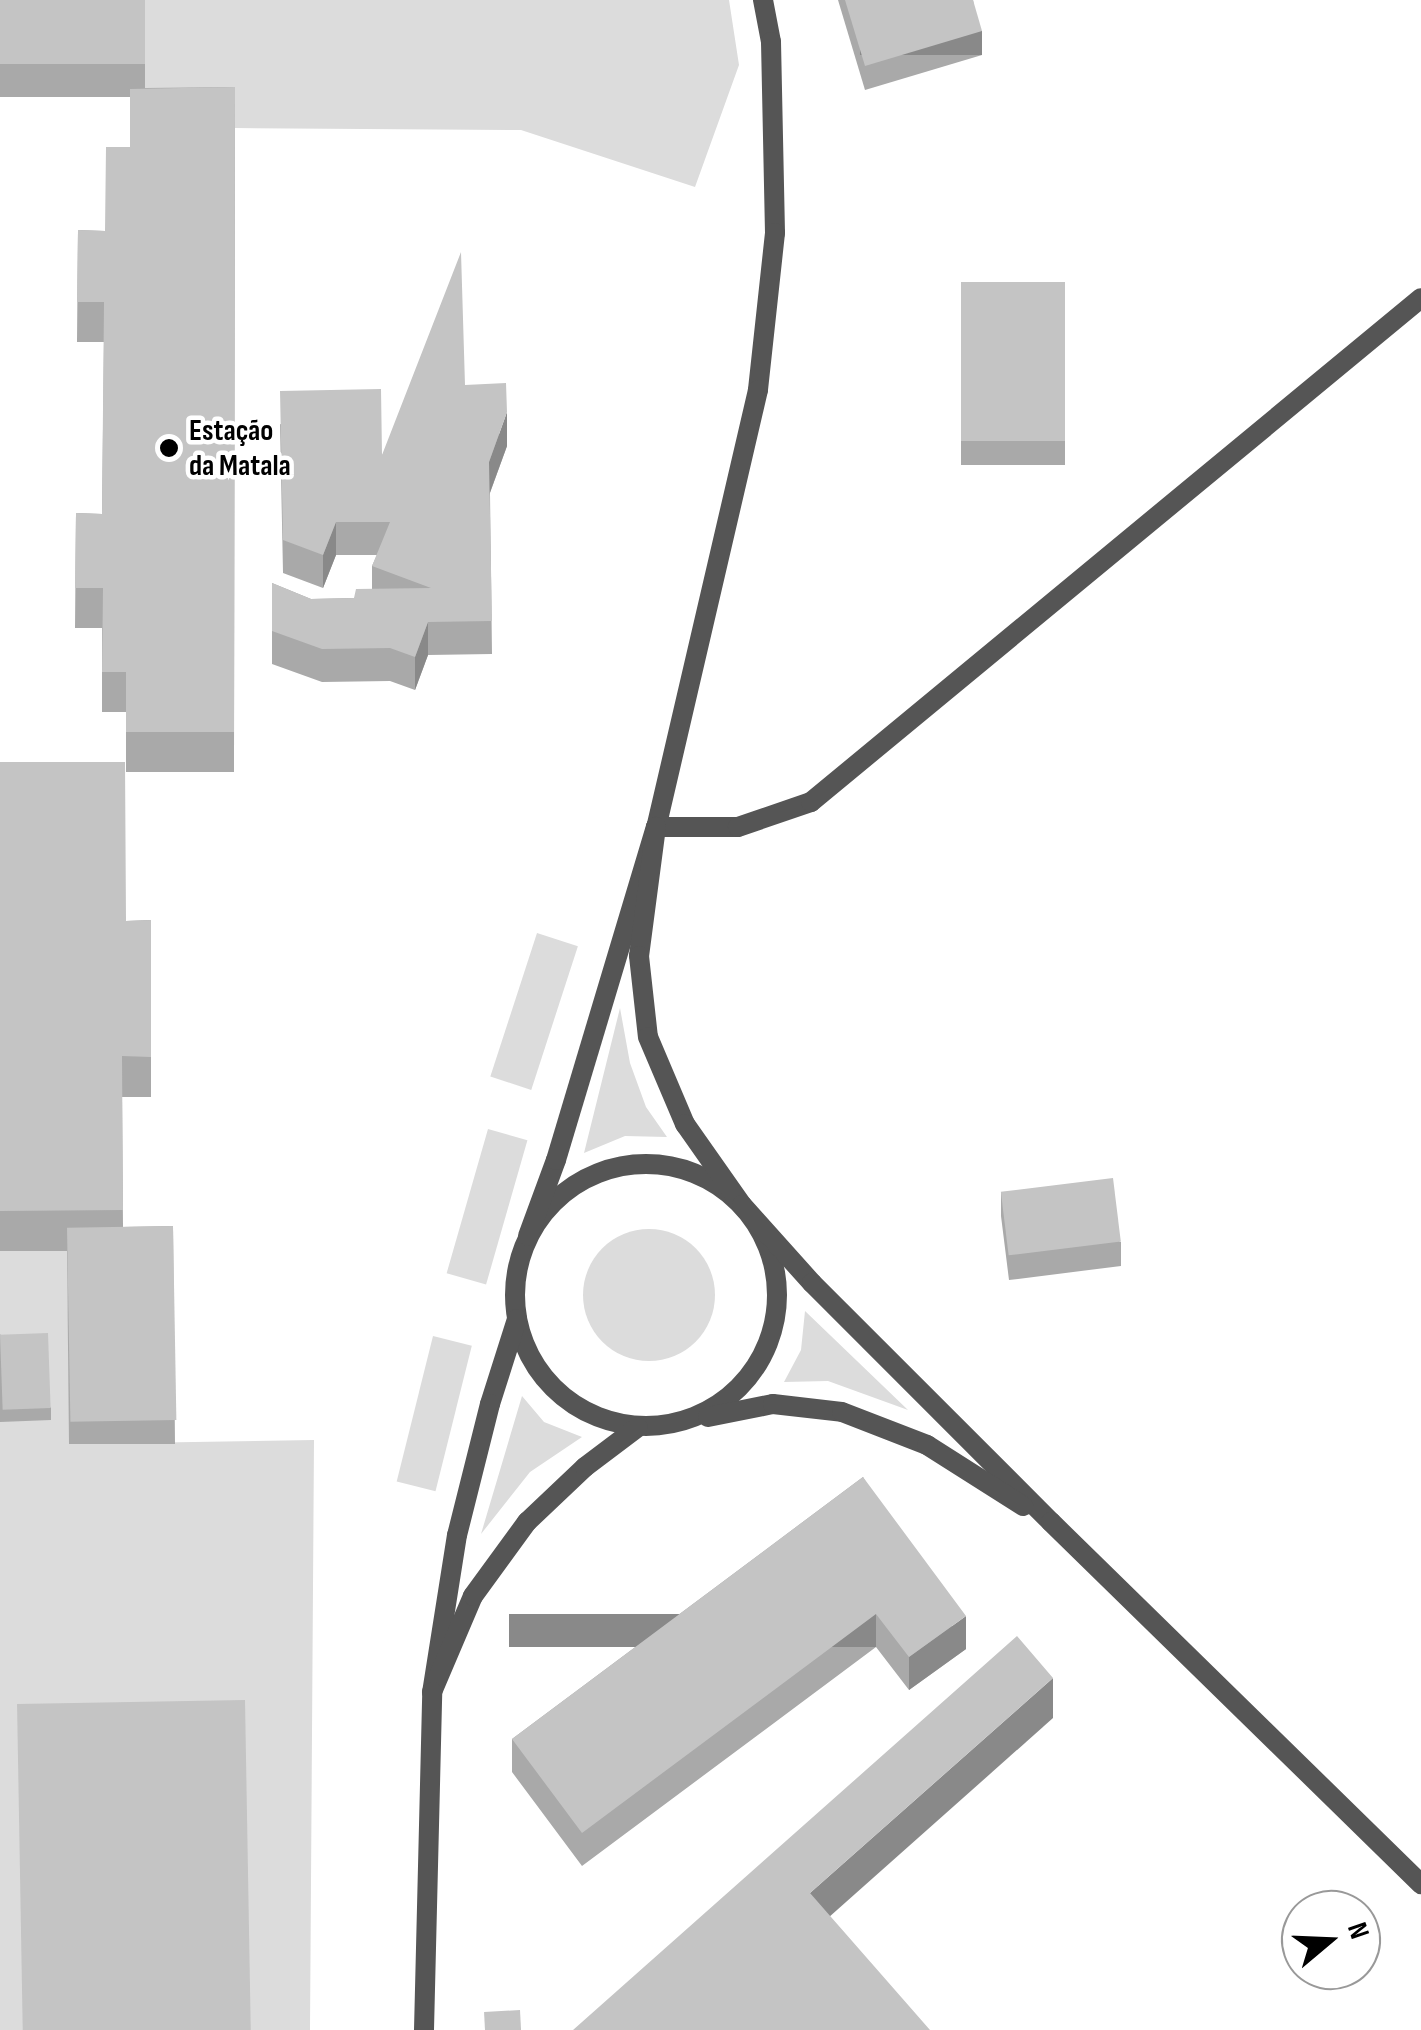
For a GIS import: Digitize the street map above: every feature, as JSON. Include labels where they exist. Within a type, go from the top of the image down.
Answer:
[{"type":"street","points":[[763,0],[772,42],[774,233],[758,390],[656,828],[556,1160],[516,1277],[517,1320],[531,1359],[557,1392],[594,1417],[638,1427],[773,1404],[842,1412],[926,1445],[1050,1522]]},
{"type":"street","points":[[656,828],[738,828],[811,802],[1421,298]]},
{"type":"street","points":[[656,828],[640,956],[648,1037],[685,1124],[767,1243],[777,1286],[773,1330],[754,1371],[722,1403],[682,1422]]},
{"type":"street","points":[[528,1236],[552,1202],[575,1186],[627,1165],[668,1166],[709,1179],[742,1205],[812,1283],[1050,1522],[1421,1884]]},
{"type":"street","points":[[424,2030],[432,1692],[457,1535],[490,1404],[517,1320]]},
{"type":"street","points":[[432,1692],[473,1596],[527,1522],[585,1467],[638,1427]]},
{"type":"shaded area","points":[[145,0],[729,0],[739,65],[695,187],[521,130],[235,128],[145,97]]},
{"type":"shaded area","points":[[537,933],[578,946],[531,1090],[490,1077]]},
{"type":"shaded area","points":[[620,1008],[630,1063],[646,1107],[667,1137],[625,1136],[584,1153]]},
{"type":"shaded area","points":[[488,1129],[527,1140],[486,1284],[447,1273]]},
{"type":"shaded area","points":[[649,1229],[674,1234],[696,1248],[710,1270],[715,1295],[710,1320],[696,1342],[674,1356],[649,1361],[624,1356],[602,1342],[588,1320],[583,1295],[588,1270],[602,1248],[624,1234]]},
{"type":"shaded area","points":[[0,1251],[67,1251],[70,1444],[314,1440],[310,2030],[0,2030]]},
{"type":"shaded area","points":[[805,1311],[908,1410],[828,1381],[784,1382],[801,1350]]},
{"type":"shaded area","points":[[433,1336],[472,1346],[436,1491],[397,1482]]},
{"type":"shaded area","points":[[522,1396],[544,1422],[582,1437],[530,1472],[481,1534]]},
{"type":"building","points":[[0,0],[145,0],[145,64],[0,64]]},
{"type":"building","points":[[845,0],[973,0],[982,31],[865,66]]},
{"type":"building","name":"Estação da Matala","points":[[235,87],[234,732],[126,732],[126,672],[102,672],[103,588],[75,588],[76,513],[102,514],[104,302],[77,302],[78,230],[105,231],[106,147],[130,147],[130,89]]},
{"type":"building","points":[[461,252],[465,385],[506,383],[507,412],[489,462],[492,621],[428,622],[415,657],[390,648],[322,649],[272,631],[272,583],[311,599],[354,598],[356,589],[431,588],[372,566],[390,522],[336,522],[323,555],[283,540],[280,391],[381,389],[382,455]]},
{"type":"building","points":[[961,282],[1065,282],[1065,441],[961,441]]},
{"type":"building","points":[[0,762],[125,762],[126,921],[151,920],[151,1057],[122,1056],[123,1210],[0,1211]]},
{"type":"building","points":[[1113,1178],[1121,1242],[1009,1255],[1001,1192]]},
{"type":"building","points":[[173,1226],[176,1420],[70,1422],[67,1228]]},
{"type":"building","points":[[48,1333],[51,1408],[3,1410],[0,1335]]},
{"type":"building","points":[[863,1477],[966,1616],[909,1657],[876,1614],[582,1833],[512,1739]]},
{"type":"building","points":[[1017,1636],[1053,1678],[810,1893],[930,2030],[573,2030]]},
{"type":"building","points":[[245,1700],[251,2030],[23,2030],[17,1704]]},
{"type":"building","points":[[520,2010],[521,2030],[485,2030],[484,2012]]},
{"type":"place","name":"Estação da Matala","points":[[169,448]]}]
